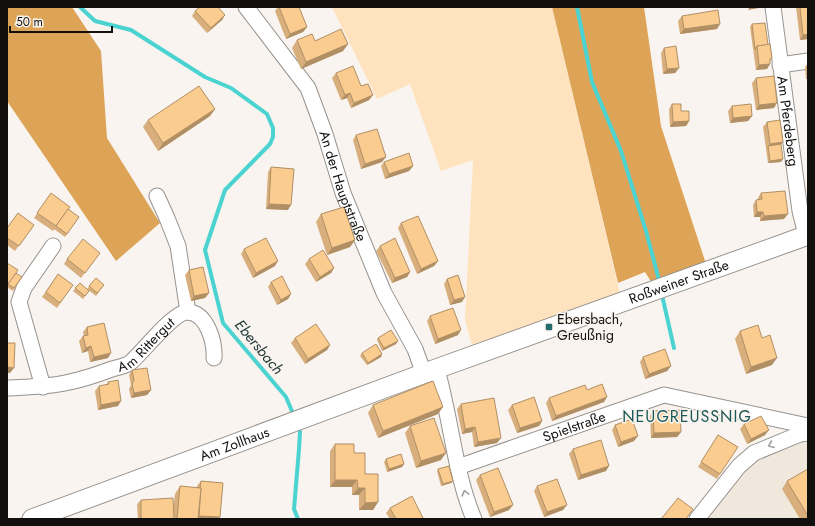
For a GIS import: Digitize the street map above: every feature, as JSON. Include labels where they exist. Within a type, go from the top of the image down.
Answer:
[{"type":"main road","name":"Roßweiner Straße","points":[[430,371],[807,235]]},
{"type":"main road","name":"Am Zollhaus","points":[[32,519],[430,371]]},
{"type":"street","name":"An der Hauptstraße","points":[[246,7],[308,88],[325,134],[343,193],[384,293],[415,349],[430,371],[439,375],[458,467],[468,504],[474,519]]},
{"type":"street","name":"Am Pferdeberg","points":[[773,7],[780,65],[807,235]]},
{"type":"street","points":[[780,65],[808,61]]},
{"type":"street","points":[[157,196],[168,218],[178,246],[188,312]]},
{"type":"street","points":[[43,387],[19,302],[24,288],[53,246]]},
{"type":"street","name":"Am Rittergut","points":[[7,388],[43,387],[66,383],[130,363],[150,341],[180,313],[188,312],[199,316],[206,325],[214,347],[214,358]]},
{"type":"street","name":"Spielstraße","points":[[458,467],[664,395],[808,426]]},
{"type":"street","points":[[697,519],[739,466],[754,453],[800,434],[808,433]]},
{"type":"shaded area","points":[[7,7],[72,7],[101,51],[107,138],[160,223],[116,261],[7,101]]},
{"type":"shaded area","points":[[332,7],[552,7],[620,294],[473,349],[465,320],[473,160],[441,171],[410,84],[377,99]]},
{"type":"shaded area","points":[[552,7],[644,7],[661,126],[706,264],[652,283],[645,272],[618,283]]},
{"type":"shaded area","points":[[808,439],[808,519],[706,519],[722,494],[757,456]]},
{"type":"building","points":[[200,7],[218,7],[225,15],[211,28],[195,11]]},
{"type":"building","points":[[279,7],[299,7],[307,27],[290,34]]},
{"type":"building","points":[[800,7],[808,7],[808,34],[803,35]]},
{"type":"building","points":[[718,10],[720,24],[684,29],[682,16]]},
{"type":"building","points":[[765,23],[768,45],[757,46],[755,49],[752,24]]},
{"type":"building","points":[[341,29],[348,44],[306,62],[297,40],[312,34],[315,41]]},
{"type":"building","points":[[770,44],[772,58],[770,59],[770,64],[759,65],[757,46]]},
{"type":"building","points":[[676,46],[679,68],[667,69],[664,48]]},
{"type":"building","points":[[353,66],[361,86],[368,84],[373,95],[354,103],[350,93],[345,95],[336,73]]},
{"type":"building","points":[[774,76],[777,103],[759,105],[756,78]]},
{"type":"building","points":[[199,86],[215,109],[163,143],[148,120]]},
{"type":"building","points":[[672,104],[681,104],[681,111],[689,111],[689,121],[673,122]]},
{"type":"building","points":[[751,104],[752,116],[733,118],[732,106]]},
{"type":"building","points":[[780,120],[783,142],[770,144],[767,122]]},
{"type":"building","points":[[377,129],[386,157],[365,164],[356,135]]},
{"type":"building","points":[[781,144],[783,159],[770,161],[768,146]]},
{"type":"building","points":[[409,153],[413,166],[389,174],[384,162]]},
{"type":"building","points":[[271,167],[294,169],[291,205],[269,204]]},
{"type":"building","points":[[785,191],[788,214],[764,216],[763,212],[757,212],[756,200],[762,199],[761,193]]},
{"type":"building","points":[[51,193],[70,207],[56,226],[37,213]]},
{"type":"building","points":[[344,207],[355,240],[332,248],[321,214]]},
{"type":"building","points":[[68,209],[79,217],[67,234],[56,226]]},
{"type":"building","points":[[18,213],[34,225],[19,246],[7,238],[7,228]]},
{"type":"building","points":[[418,216],[438,261],[421,269],[401,223]]},
{"type":"building","points":[[266,238],[278,261],[256,273],[244,249]]},
{"type":"building","points":[[395,238],[410,272],[395,278],[380,246]]},
{"type":"building","points":[[83,239],[100,253],[85,273],[67,259]]},
{"type":"building","points":[[323,250],[334,268],[320,277],[309,259]]},
{"type":"building","points":[[7,263],[18,270],[7,286]]},
{"type":"building","points":[[203,267],[209,293],[194,296],[189,270]]},
{"type":"building","points":[[16,273],[22,277],[14,288],[8,284]]},
{"type":"building","points":[[58,274],[73,285],[60,303],[46,292]]},
{"type":"building","points":[[458,275],[465,297],[454,300],[447,279]]},
{"type":"building","points":[[282,276],[291,294],[281,300],[271,282]]},
{"type":"building","points":[[96,278],[104,285],[97,293],[89,286]]},
{"type":"building","points":[[80,283],[89,291],[85,296],[75,288]]},
{"type":"building","points":[[453,308],[461,330],[438,339],[430,316]]},
{"type":"building","points":[[104,323],[111,353],[94,357],[91,346],[86,348],[83,336],[88,335],[87,327]]},
{"type":"building","points":[[316,324],[330,345],[308,359],[295,338]]},
{"type":"building","points":[[758,325],[762,338],[770,335],[777,358],[751,367],[740,331]]},
{"type":"building","points":[[391,330],[398,341],[384,348],[378,338]]},
{"type":"building","points":[[7,343],[15,343],[14,368],[7,367]]},
{"type":"building","points":[[376,344],[382,354],[368,363],[362,353]]},
{"type":"building","points":[[665,349],[671,366],[649,374],[643,357]]},
{"type":"building","points":[[147,368],[151,390],[134,393],[132,384],[134,380],[132,370]]},
{"type":"building","points":[[118,380],[121,401],[101,405],[99,386]]},
{"type":"building","points":[[433,381],[443,407],[383,431],[373,405]]},
{"type":"building","points":[[602,384],[607,397],[556,416],[549,398],[585,385],[587,390]]},
{"type":"building","points":[[534,397],[542,421],[520,428],[512,405]]},
{"type":"building","points":[[494,398],[501,438],[478,442],[475,427],[465,429],[461,404]]},
{"type":"building","points":[[680,410],[681,432],[654,433],[653,411]]},
{"type":"building","points":[[761,416],[769,430],[751,439],[744,424]]},
{"type":"building","points":[[434,418],[446,453],[421,461],[410,426]]},
{"type":"building","points":[[632,419],[638,436],[621,442],[615,425]]},
{"type":"building","points":[[718,435],[738,447],[720,474],[701,462]]},
{"type":"building","points":[[601,440],[609,466],[581,475],[573,449]]},
{"type":"building","points":[[335,444],[354,444],[354,453],[365,453],[365,474],[378,474],[378,502],[365,503],[365,488],[358,488],[357,480],[335,480]]},
{"type":"building","points":[[401,454],[404,464],[389,469],[386,459]]},
{"type":"building","points":[[449,466],[453,481],[443,484],[438,469]]},
{"type":"building","points":[[498,468],[513,505],[494,512],[480,475]]},
{"type":"building","points":[[808,469],[808,516],[787,481]]},
{"type":"building","points":[[557,479],[567,505],[547,512],[537,486]]},
{"type":"building","points":[[201,481],[223,483],[220,517],[199,516]]},
{"type":"building","points":[[180,486],[201,488],[198,519],[177,519]]},
{"type":"building","points":[[412,496],[423,518],[396,519],[390,508]]},
{"type":"building","points":[[173,498],[174,519],[141,519],[141,500]]},
{"type":"building","points":[[678,498],[693,509],[686,519],[661,519]]},
{"type":"waterway","name":"Ebersbach","points":[[80,7],[95,21],[131,30],[205,77],[231,88],[267,114],[273,128],[273,137],[270,144],[225,190],[205,250],[223,323],[286,397],[294,416]]},
{"type":"waterway","points":[[577,7],[592,82],[621,151],[646,231],[659,280]]},
{"type":"waterway","points":[[662,295],[674,348]]},
{"type":"waterway","name":"Ebersbach","points":[[298,426],[300,432],[294,509],[298,519]]},
{"type":"place","name":"Ebersbach, Greußnig","points":[[549,327]]},
{"type":"district","name":"NEUGREUSSNIG","points":[[687,416]]}]
